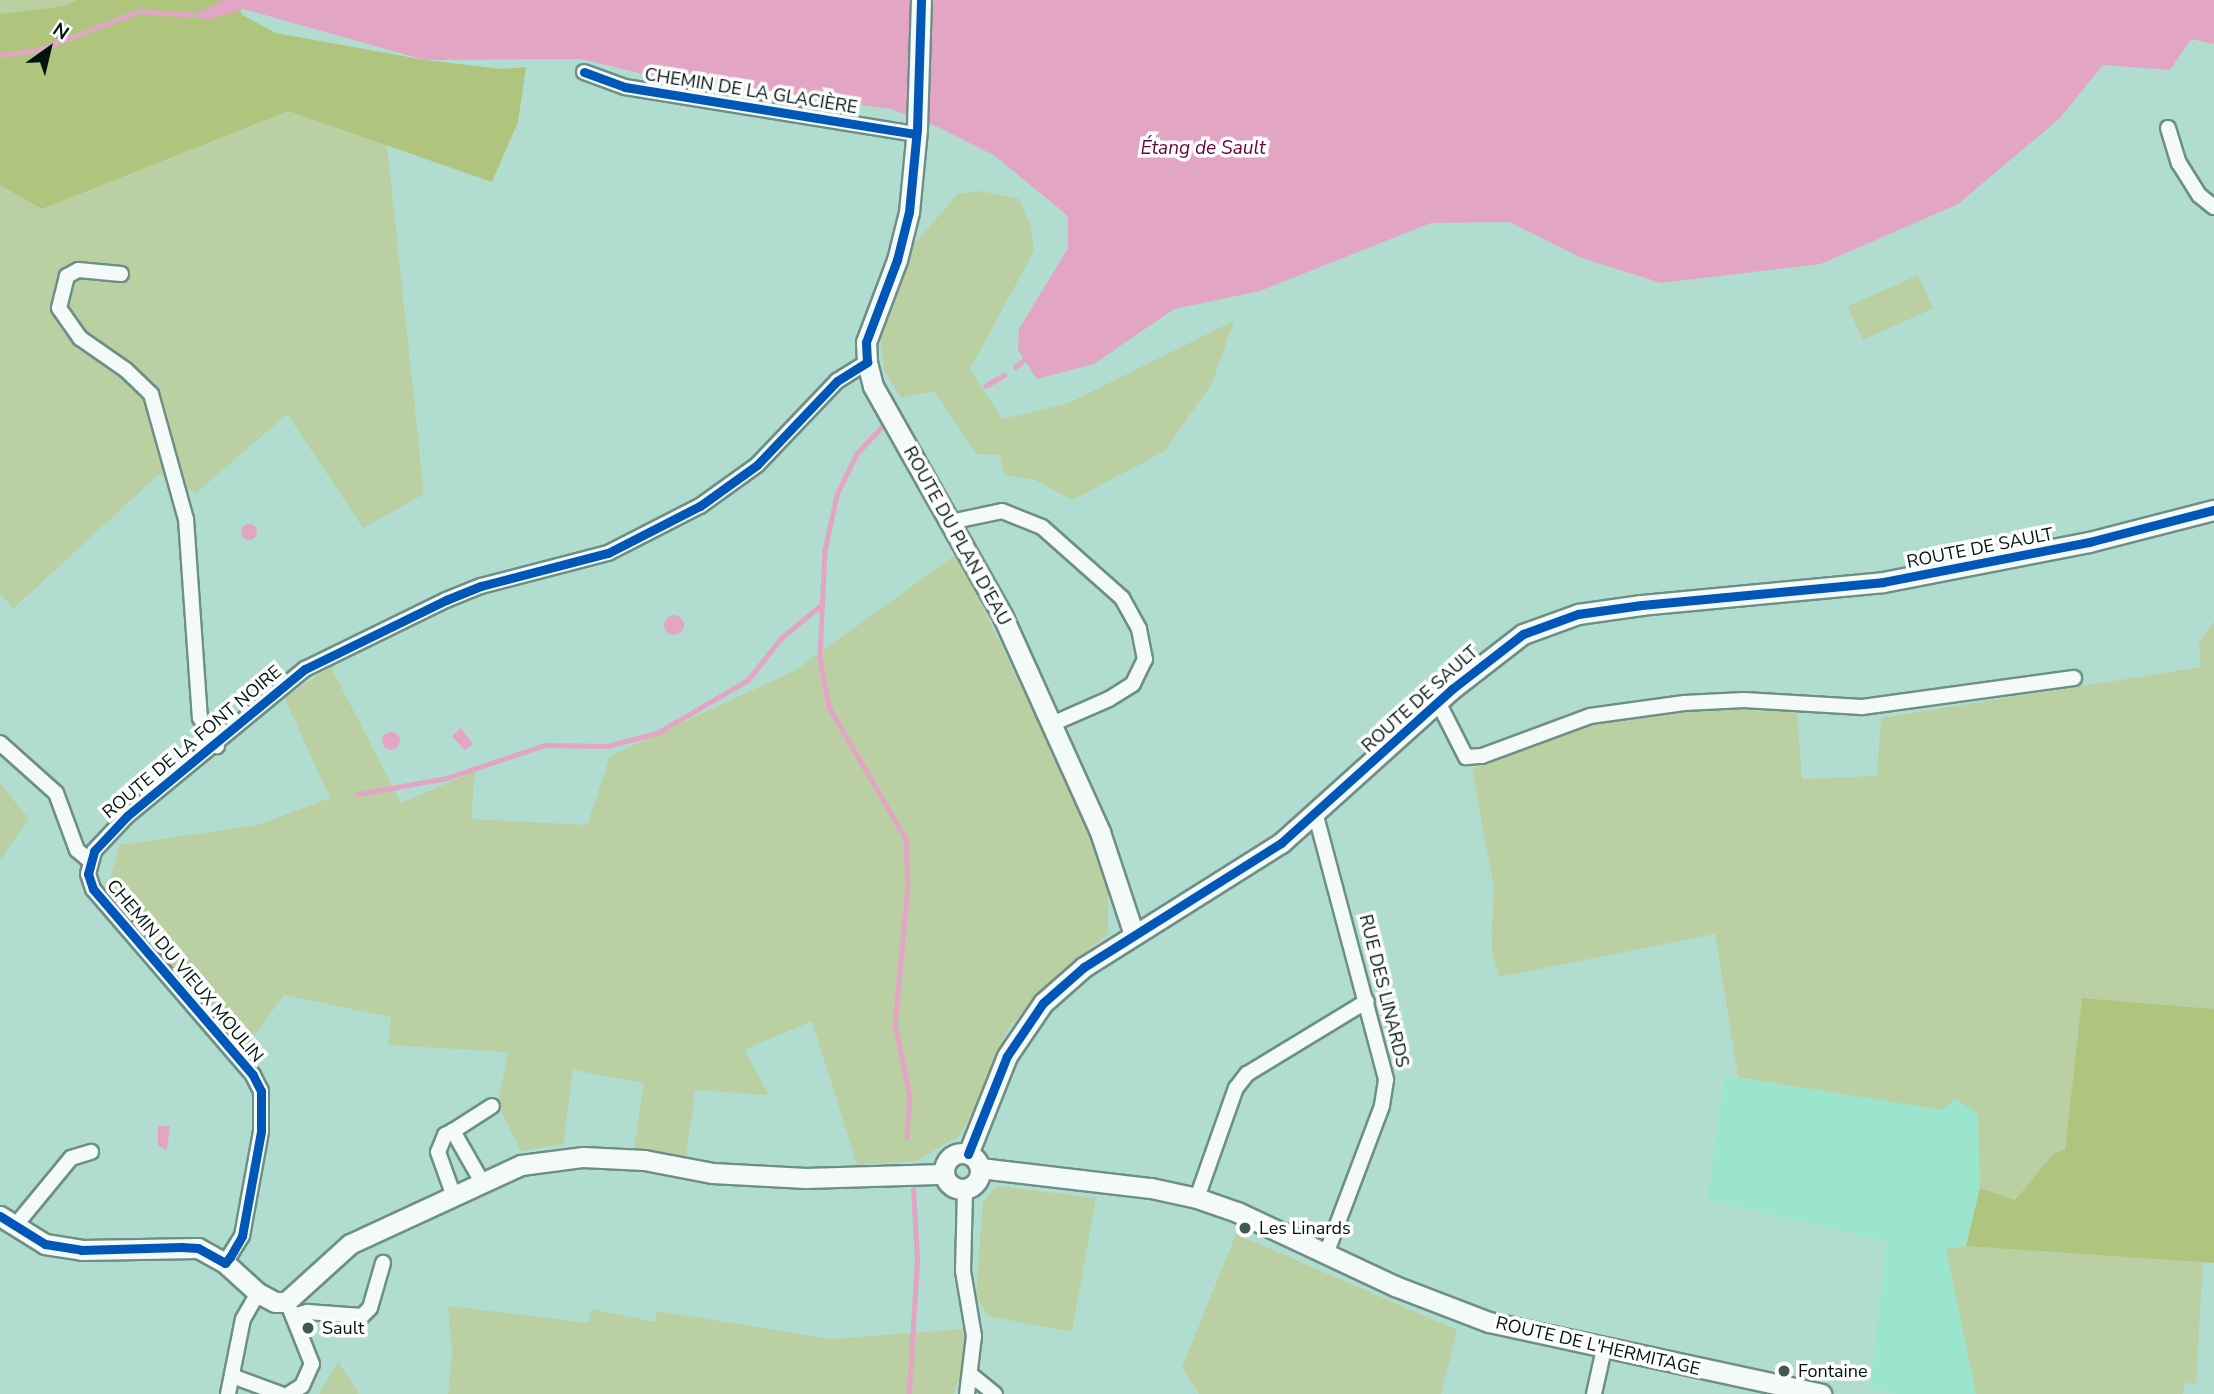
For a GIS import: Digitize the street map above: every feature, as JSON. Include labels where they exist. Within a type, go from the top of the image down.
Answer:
[{"type":"street","name":"ROUTE DU PLAN D'EAU","points":[[920,0],[916,131],[904,236],[866,342],[867,362],[873,386],[1003,617],[1104,842],[1134,935]]},
{"type":"street","name":"CHEMIN DE LA GLACIÈRE","points":[[584,72],[625,87],[916,131]]},
{"type":"street","points":[[2168,128],[2179,163],[2199,195],[2214,207]]},
{"type":"street","points":[[121,274],[78,271],[67,276],[59,308],[80,338],[126,370],[151,394],[186,519],[200,718],[216,746]]},
{"type":"street","name":"ROUTE DE LA FONT NOIRE","points":[[89,860],[103,838],[305,669],[446,600],[481,586],[608,553],[700,506],[757,465],[837,381],[867,362]]},
{"type":"street","name":"ROUTE DE SAULT","points":[[974,1161],[1021,1030],[1043,1003],[1084,967],[1230,879],[1316,816],[1438,702],[1523,634],[1578,614],[1882,582],[2089,542],[2214,510]]},
{"type":"street","points":[[950,522],[1002,511],[1042,527],[1122,598],[1139,629],[1145,659],[1133,684],[1109,699],[1052,724]]},
{"type":"street","points":[[1438,702],[1466,757],[1482,756],[1590,716],[1684,703],[1744,700],[1862,708],[2074,678]]},
{"type":"street","name":"CHEMIN DU VIEUX MOULIN","points":[[0,743],[56,793],[77,850],[89,860],[88,874],[93,889],[253,1075],[261,1091],[261,1131],[242,1236],[225,1263]]},
{"type":"street","name":"RUE DES LINARDS","points":[[1316,816],[1387,1080],[1386,1094],[1326,1254]]},
{"type":"street","points":[[1197,1198],[1236,1088],[1247,1074],[1367,1001]]},
{"type":"street","points":[[453,1194],[438,1152],[444,1135],[492,1106]]},
{"type":"street","points":[[453,1131],[482,1182]]},
{"type":"street","points":[[91,1152],[71,1158],[8,1221],[45,1244],[80,1250],[198,1248],[225,1263],[258,1293],[289,1309],[362,1316],[370,1308],[383,1263]]},
{"type":"street","points":[[289,1309],[338,1251],[453,1194],[522,1165],[583,1157],[644,1160],[712,1172],[806,1178],[944,1174]]},
{"type":"street","points":[[951,1157],[974,1161],[979,1180],[965,1190],[954,1188],[944,1174],[951,1157]]},
{"type":"street","name":"ROUTE DE L'HERMITAGE","points":[[974,1161],[1152,1188],[1197,1198],[1395,1286],[1489,1322],[1821,1394]]},
{"type":"street","points":[[965,1190],[963,1271],[974,1336],[967,1394]]},
{"type":"street","points":[[228,1394],[243,1319],[258,1293]]},
{"type":"street","points":[[289,1309],[312,1364],[302,1386],[289,1394]]},
{"type":"street","points":[[1594,1394],[1604,1349]]},
{"type":"street","points":[[970,1374],[995,1394]]},
{"type":"street","points":[[232,1376],[281,1394]]},
{"type":"shaded area","points":[[0,0],[77,0],[64,6],[0,14]]},
{"type":"shaded area","points":[[77,0],[238,0],[242,15],[276,33],[425,60],[501,69],[526,67],[518,122],[492,182],[288,111],[42,209],[0,185],[0,14],[64,6]]},
{"type":"shaded area","points":[[288,111],[387,145],[424,494],[363,528],[287,414],[196,493],[159,474],[13,609],[0,593],[0,185],[42,209]]},
{"type":"shaded area","points":[[980,191],[1019,199],[1031,227],[1034,251],[970,369],[1002,419],[1069,403],[1234,321],[1212,383],[1165,451],[1072,500],[1035,480],[1005,475],[1000,455],[976,454],[934,391],[901,398],[884,370],[880,337],[905,254],[958,194]]},
{"type":"shaded area","points":[[1918,275],[1933,309],[1863,340],[1848,306]]},
{"type":"shaded area","points":[[957,554],[1108,867],[1108,934],[1057,976],[1007,1030],[982,1097],[959,1136],[917,1161],[857,1165],[812,1021],[744,1050],[769,1095],[695,1090],[686,1158],[634,1150],[644,1083],[573,1070],[563,1144],[521,1151],[498,1105],[508,1052],[388,1045],[391,1017],[284,995],[245,1048],[104,898],[120,845],[258,825],[330,798],[284,697],[331,667],[401,803],[475,771],[471,819],[587,825],[610,756],[794,671]]},
{"type":"shaded area","points":[[2214,622],[2214,1009],[2082,998],[2065,1150],[2054,1153],[2015,1200],[1980,1188],[1978,1113],[1955,1099],[1942,1110],[1738,1077],[1715,934],[1499,977],[1492,951],[1493,882],[1472,769],[1595,714],[1692,708],[1797,712],[1802,779],[1877,776],[1881,718],[2201,667],[2199,643]]},
{"type":"shaded area","points":[[0,783],[29,819],[0,860]]},
{"type":"shaded area","points":[[2082,998],[2214,1009],[2214,1263],[1966,1246],[1980,1188],[2015,1200],[2054,1153],[2065,1150]]},
{"type":"shaded area","points":[[1725,1076],[1941,1110],[1954,1099],[1978,1113],[1980,1188],[1966,1246],[1946,1249],[1976,1394],[1896,1394],[1870,1388],[1887,1242],[1707,1199]]},
{"type":"shaded area","points":[[997,1186],[1096,1198],[1072,1332],[988,1316],[976,1295],[983,1202]]},
{"type":"shaded area","points":[[1236,1234],[1457,1330],[1441,1394],[1199,1394],[1182,1368]]},
{"type":"shaded area","points":[[1966,1246],[2203,1262],[2196,1384],[2185,1383],[2183,1394],[1976,1394],[1946,1249]]},
{"type":"shaded area","points":[[448,1306],[589,1323],[591,1309],[655,1322],[657,1311],[830,1339],[964,1329],[968,1347],[954,1394],[448,1394],[452,1351]]},
{"type":"shaded area","points":[[338,1361],[359,1394],[319,1394]]},
{"type":"water","name":"Étang de Sault","points":[[223,0],[2214,0],[2214,44],[2191,39],[2170,70],[2103,65],[2059,119],[1958,204],[1821,264],[1661,283],[1582,258],[1509,222],[1431,223],[1260,291],[1174,309],[1094,364],[1037,379],[1018,350],[1019,329],[1068,248],[1068,216],[995,156],[938,127],[891,109],[659,78],[581,59],[425,60],[243,9],[209,20],[191,16]]},
{"type":"water","points":[[249,524],[257,532],[249,540],[241,532]]},
{"type":"water","points":[[674,615],[681,618],[684,625],[681,632],[674,635],[667,632],[664,625],[667,618]]},
{"type":"water","points":[[461,728],[473,744],[465,750],[452,736]]},
{"type":"water","points":[[387,732],[395,732],[400,741],[398,748],[387,750],[382,745],[382,737]]},
{"type":"water","points":[[158,1126],[170,1126],[167,1150],[158,1146]]},
{"type":"waterway","points":[[0,55],[39,50],[139,11],[194,15]]},
{"type":"waterway","points":[[1015,367],[1028,357]]},
{"type":"waterway","points":[[985,386],[1004,375]]},
{"type":"waterway","points":[[887,422],[857,454],[837,495],[825,551],[820,658],[829,707],[906,839],[908,887],[895,1024],[910,1097],[907,1137]]},
{"type":"waterway","points":[[358,794],[447,778],[545,745],[607,746],[657,733],[748,680],[781,638],[820,606]]},
{"type":"waterway","points":[[909,1394],[917,1260],[913,1189]]},
{"type":"cycle path","points":[[0,1216],[45,1244],[81,1250],[198,1248],[225,1263],[230,1257],[242,1236],[261,1131],[261,1091],[253,1075],[93,889],[88,874],[94,851],[127,816],[305,669],[446,600],[481,586],[608,553],[700,506],[757,465],[837,381],[867,362],[866,342],[897,260],[909,212],[917,129],[921,0]]},
{"type":"cycle path","points":[[584,72],[625,87],[916,134]]},
{"type":"cycle path","points":[[968,1154],[1007,1056],[1043,1003],[1084,967],[1281,843],[1452,689],[1523,634],[1578,614],[1641,605],[1883,582],[2089,542],[2214,510]]},
{"type":"place","name":"Les Linards","points":[[1245,1228]]},
{"type":"place","name":"Sault","points":[[308,1328]]},
{"type":"place","name":"Fontaine","points":[[1784,1371]]}]
